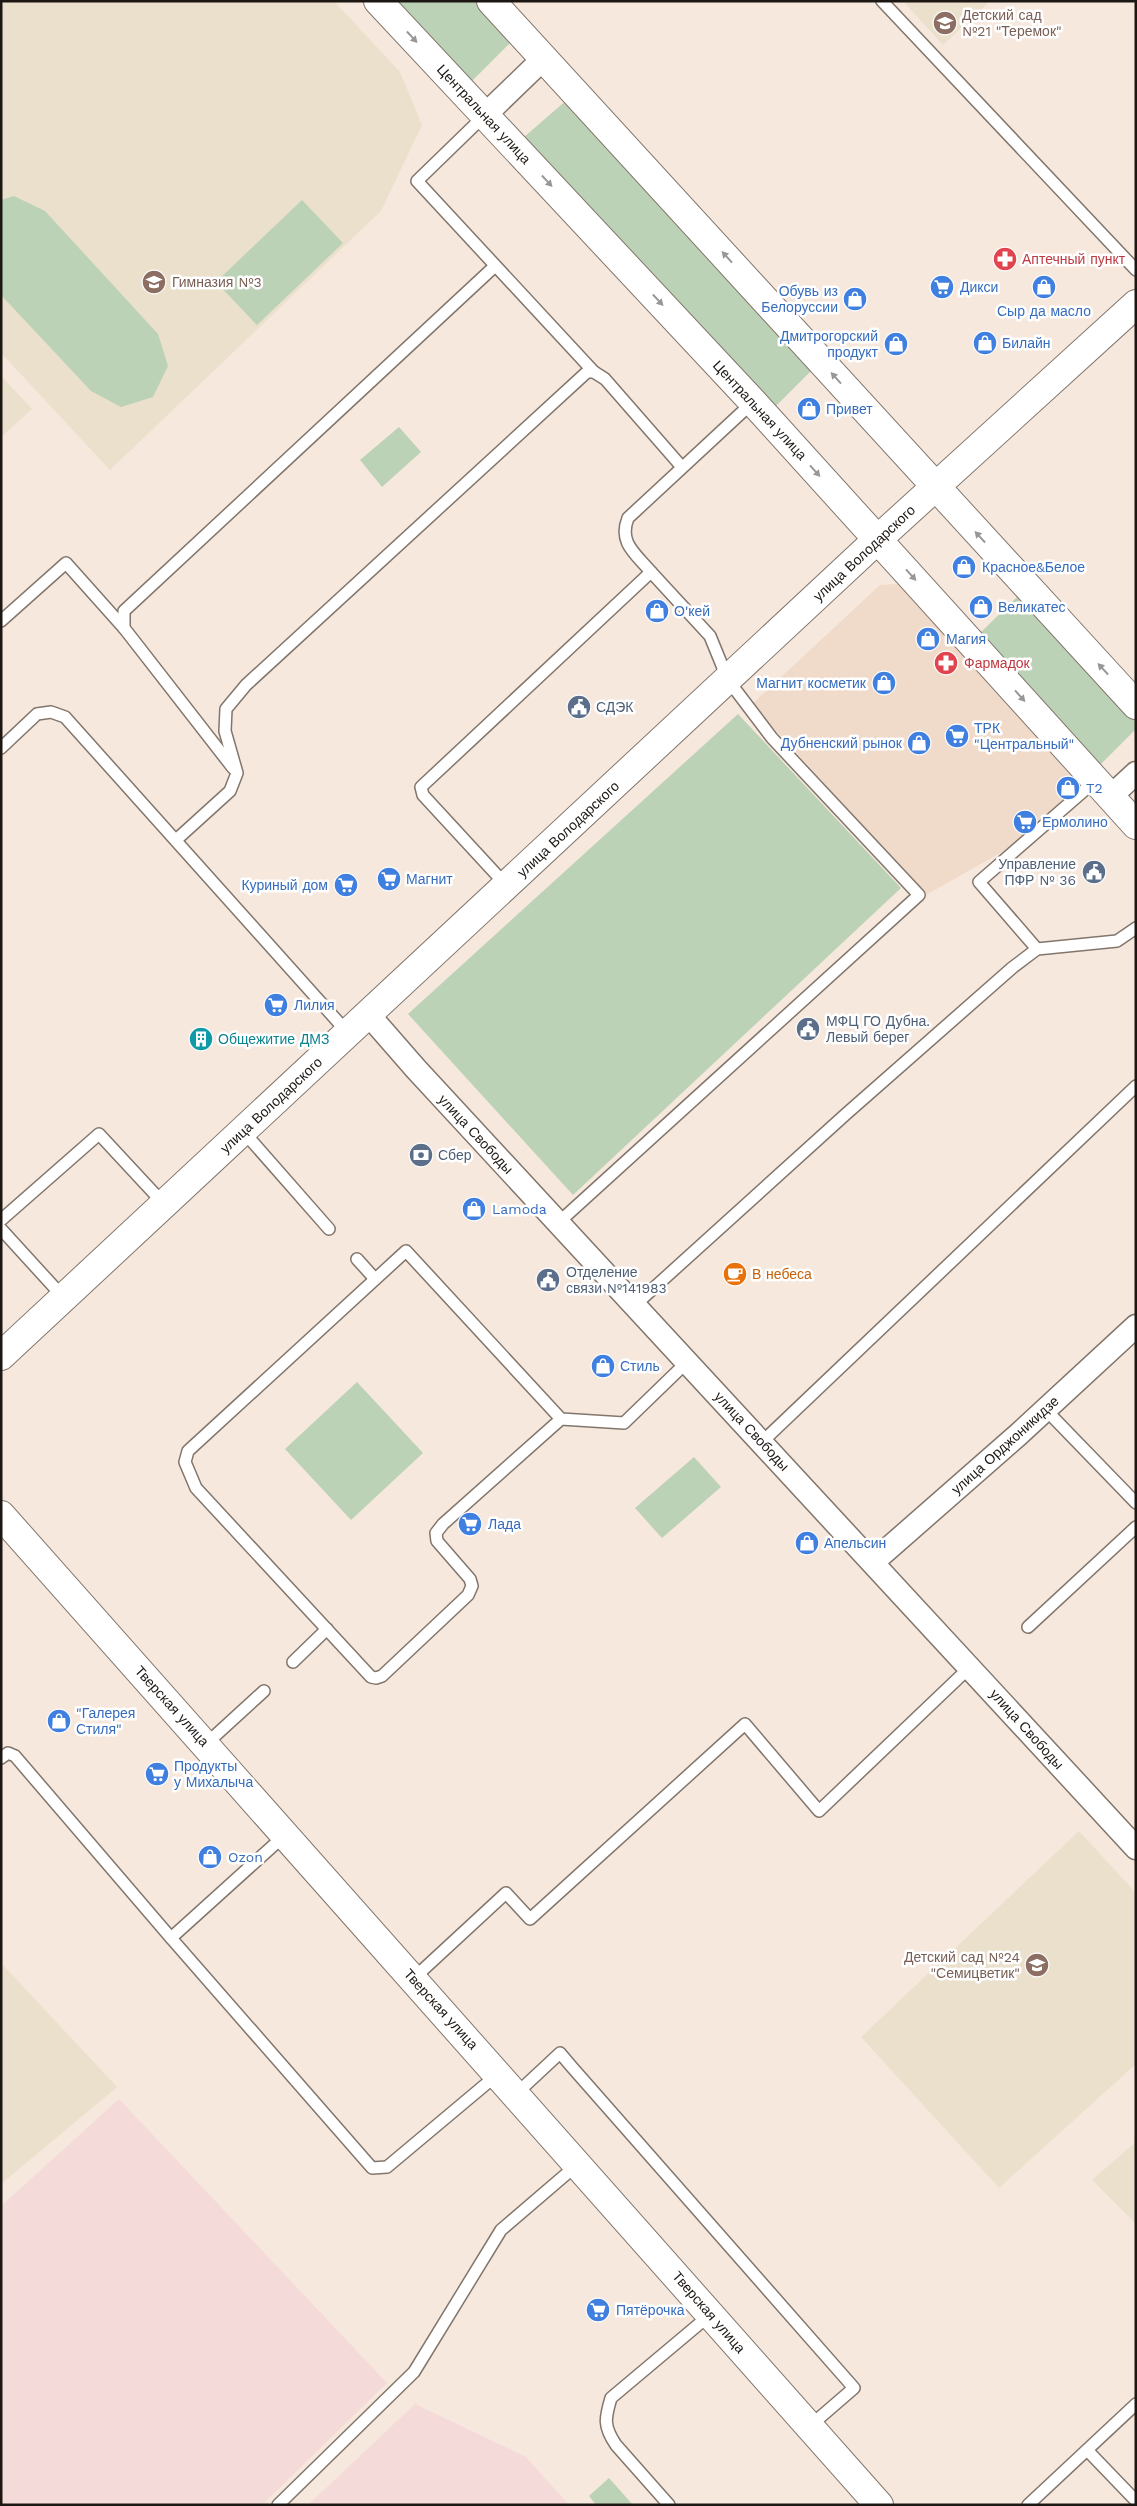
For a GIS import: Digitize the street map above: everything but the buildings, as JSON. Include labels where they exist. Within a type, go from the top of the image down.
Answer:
[{"type":"main road","name":"Центральная улица","points":[[378,1],[753,402],[1136,825]]},
{"type":"main road","points":[[491,1],[1136,704]]},
{"type":"main road","name":"улица Володарского","points":[[1,1356],[878,539],[1136,304]]},
{"type":"main road","name":"Тверская улица","points":[[1,1515],[414,1978],[879,2505]]},
{"type":"street","points":[[485,114],[544,58]]},
{"type":"street","points":[[1103,789],[1136,773]]},
{"type":"street","name":"улица Свободы","points":[[368,1014],[416,1069],[970,1666],[1136,1848]]},
{"type":"street","name":"улица Орджоникидзе","points":[[873,1562],[1046,1410],[1136,1326]]},
{"type":"lane","points":[[882,1],[1136,270]]},
{"type":"lane","points":[[485,114],[417,181],[594,372],[606,379],[681,466]]},
{"type":"lane","points":[[124,628],[124,611],[495,266]]},
{"type":"lane","points":[[176,840],[230,791],[237,773],[225,731],[226,710],[246,685],[587,372],[594,372]]},
{"type":"lane","points":[[558,1223],[919,895],[772,738],[728,680],[710,636],[651,572],[626,541],[624,529],[628,518],[681,466],[753,402]]},
{"type":"lane","points":[[1,621],[66,563],[124,628],[237,773]]},
{"type":"lane","points":[[507,886],[423,795],[421,787],[651,572]]},
{"type":"lane","points":[[1,748],[37,714],[51,712],[65,717],[348,1033]]},
{"type":"lane","points":[[1037,949],[979,882],[1103,789]]},
{"type":"lane","points":[[635,1305],[846,1114],[1012,968],[1037,949],[1117,941],[1136,928]]},
{"type":"lane","points":[[762,1442],[1136,1086]]},
{"type":"lane","points":[[242,1131],[329,1229]]},
{"type":"lane","points":[[1,1220],[99,1134],[164,1204]]},
{"type":"lane","points":[[1,1229],[64,1298]]},
{"type":"lane","points":[[561,1419],[436,1533],[437,1541],[470,1579],[472,1586],[468,1595],[382,1676],[376,1678],[371,1677],[196,1488],[185,1462],[188,1452],[406,1251],[561,1419],[624,1422],[687,1362]]},
{"type":"lane","points":[[357,1259],[375,1279]]},
{"type":"lane","points":[[1046,1410],[1136,1503]]},
{"type":"lane","points":[[1028,1626],[1136,1527]]},
{"type":"lane","points":[[293,1662],[327,1629]]},
{"type":"lane","points":[[414,1978],[506,1893],[530,1919],[745,1724],[819,1811],[970,1666]]},
{"type":"lane","points":[[206,1744],[264,1691]]},
{"type":"lane","points":[[1,1758],[8,1753],[15,1756],[372,2168],[387,2167],[507,2084],[560,2053],[854,2388],[810,2426]]},
{"type":"lane","points":[[171,1938],[286,1834]]},
{"type":"lane","points":[[278,2505],[414,2372],[501,2230],[578,2164]]},
{"type":"lane","points":[[669,2505],[616,2445],[608,2434],[605,2417],[611,2398],[711,2314]]},
{"type":"lane","points":[[1028,2505],[1136,2404]]},
{"type":"lane","points":[[1087,2450],[1136,2501]]},
{"type":"shaded area","name":"Гимназия №3","points":[[6,1],[334,1],[400,72],[422,125],[381,211],[110,470],[1,353],[1,5]]},
{"type":"shaded area","name":"Детский сад №21 \"Теремок\"","points":[[903,1],[990,1],[943,45]]},
{"type":"shaded area","points":[[1,376],[32,409],[1,437]]},
{"type":"shaded area","name":"Дубненский рынок","points":[[908,583],[1086,782],[1011,847],[926,895],[752,704],[880,585]]},
{"type":"shaded area","name":"Детский сад №24 \"Семицветик\"","points":[[1079,1831],[1136,1893],[1136,2064],[999,2188],[861,2037]]},
{"type":"shaded area","points":[[1,1963],[117,2087],[1,2184]]},
{"type":"shaded area","points":[[119,2099],[387,2383],[262,2505],[1,2505],[1,2206]]},
{"type":"shaded area","points":[[1136,2142],[1136,2224],[1092,2180]]},
{"type":"shaded area","points":[[415,2404],[526,2457],[569,2505],[308,2505]]},
{"type":"green space","points":[[398,1],[476,1],[513,40],[472,81]]},
{"type":"green space","points":[[569,98],[815,367],[774,408],[523,138]]},
{"type":"green space","points":[[14,196],[45,211],[158,334],[168,366],[153,397],[121,407],[91,391],[1,295],[1,200]]},
{"type":"green space","points":[[302,200],[343,243],[257,325],[216,282]]},
{"type":"green space","points":[[399,427],[421,452],[382,487],[360,460]]},
{"type":"green space","points":[[1022,592],[1136,720],[1136,729],[1099,766],[978,635]]},
{"type":"green space","points":[[738,714],[901,888],[573,1195],[408,1014]]},
{"type":"green space","points":[[357,1382],[423,1453],[351,1520],[285,1449]]},
{"type":"green space","points":[[694,1457],[721,1487],[662,1538],[635,1508]]},
{"type":"green space","points":[[609,2478],[633,2505],[596,2505],[589,2496]]},
{"type":"place","name":"Детский сад №21 \"Теремок\"","points":[[945,23]]},
{"type":"place","name":"Аптечный пункт","points":[[1005,259]]},
{"type":"place","name":"Гимназия №3","points":[[154,282]]},
{"type":"place","name":"Дикси","points":[[942,287]]},
{"type":"place","name":"Сыр да масло","points":[[1044,287]]},
{"type":"place","name":"Обувь из Белоруссии","points":[[855,299]]},
{"type":"place","name":"Билайн","points":[[985,343]]},
{"type":"place","name":"Дмитрогорский продукт","points":[[896,344]]},
{"type":"place","name":"Привет","points":[[809,409]]},
{"type":"place","name":"Красное&Белое","points":[[964,567]]},
{"type":"place","name":"Великатес","points":[[981,607]]},
{"type":"place","name":"О'кей","points":[[657,611]]},
{"type":"place","name":"Магия","points":[[928,639]]},
{"type":"place","name":"Фармадок","points":[[946,663]]},
{"type":"place","name":"Магнит косметик","points":[[884,683]]},
{"type":"place","name":"СДЭК","points":[[579,707]]},
{"type":"place","name":"ТРК \"Центральный\"","points":[[957,736]]},
{"type":"place","name":"Дубненский рынок","points":[[919,743]]},
{"type":"place","name":"T2","points":[[1068,788]]},
{"type":"place","name":"Ермолино","points":[[1025,822]]},
{"type":"place","name":"Управление ПФР № 36","points":[[1094,872]]},
{"type":"place","name":"Магнит","points":[[389,879]]},
{"type":"place","name":"Куриный дом","points":[[346,885]]},
{"type":"place","name":"Лилия","points":[[276,1005]]},
{"type":"place","name":"МФЦ ГО Дубна. Левый берег","points":[[808,1029]]},
{"type":"place","name":"Общежитие ДМЗ","points":[[201,1039]]},
{"type":"place","name":"Сбер","points":[[421,1155]]},
{"type":"place","name":"Lamoda","points":[[474,1209]]},
{"type":"place","name":"В небеса","points":[[735,1274]]},
{"type":"place","name":"Отделение связи №141983","points":[[548,1280]]},
{"type":"place","name":"Стиль","points":[[603,1366]]},
{"type":"place","name":"Лада","points":[[470,1524]]},
{"type":"place","name":"Апельсин","points":[[807,1543]]},
{"type":"place","name":"\"Галерея Стиля\"","points":[[59,1721]]},
{"type":"place","name":"Продукты у Михалыча","points":[[157,1774]]},
{"type":"place","name":"Ozon","points":[[210,1857]]},
{"type":"place","name":"Детский сад №24 \"Семицветик\"","points":[[1037,1965]]},
{"type":"place","name":"Пятёрочка","points":[[598,2310]]}]
